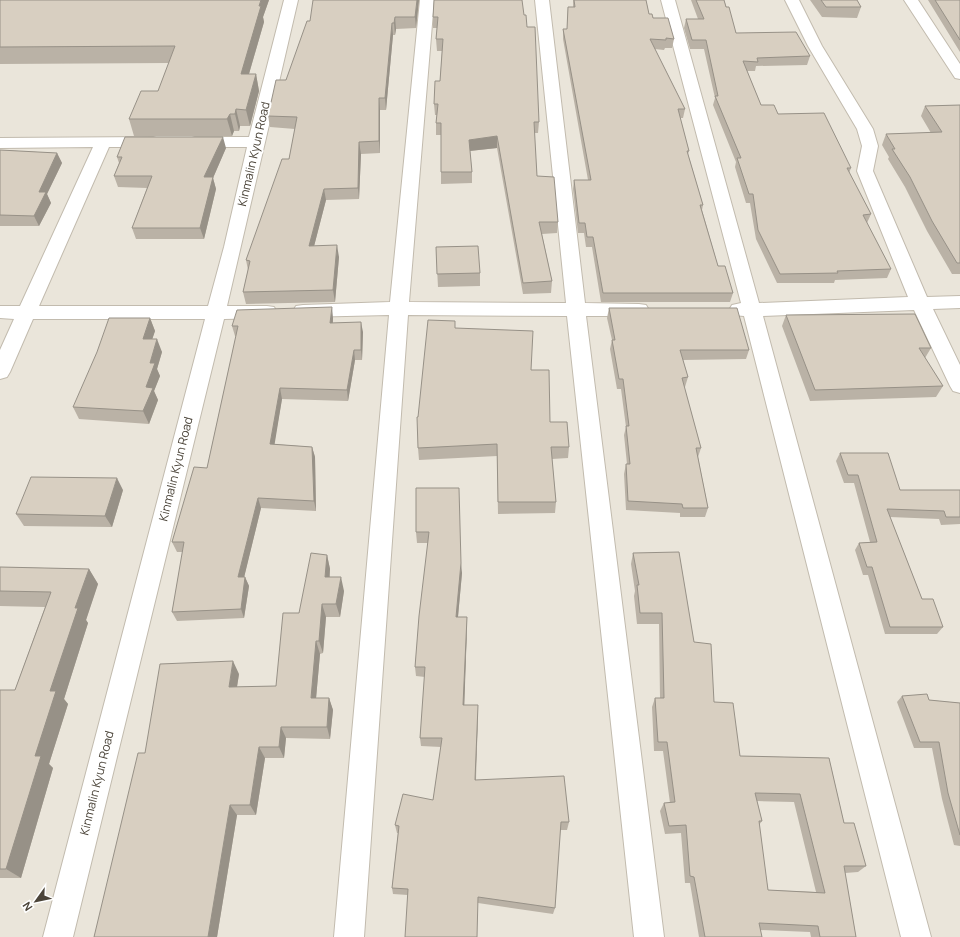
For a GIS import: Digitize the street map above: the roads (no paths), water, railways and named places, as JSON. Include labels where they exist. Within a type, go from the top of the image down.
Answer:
[{"type":"street","name":"Kinmalin Kyun Road","points":[[58,937],[215,313],[233,247],[256,142],[291,0]]},
{"type":"street","points":[[349,937],[399,308],[427,0]]},
{"type":"street","points":[[542,0],[576,310],[649,937]]},
{"type":"street","points":[[668,0],[752,310],[916,937]]},
{"type":"street","points":[[792,0],[815,46],[865,128],[870,141],[871,152],[865,171],[920,303],[960,386]]},
{"type":"street","points":[[912,0],[960,75]]},
{"type":"street","points":[[0,372],[103,142]]},
{"type":"street","points":[[0,143],[256,142]]},
{"type":"street","points":[[722,310],[960,302]]},
{"type":"street","points":[[0,312],[215,313],[399,308],[660,310]]}]
